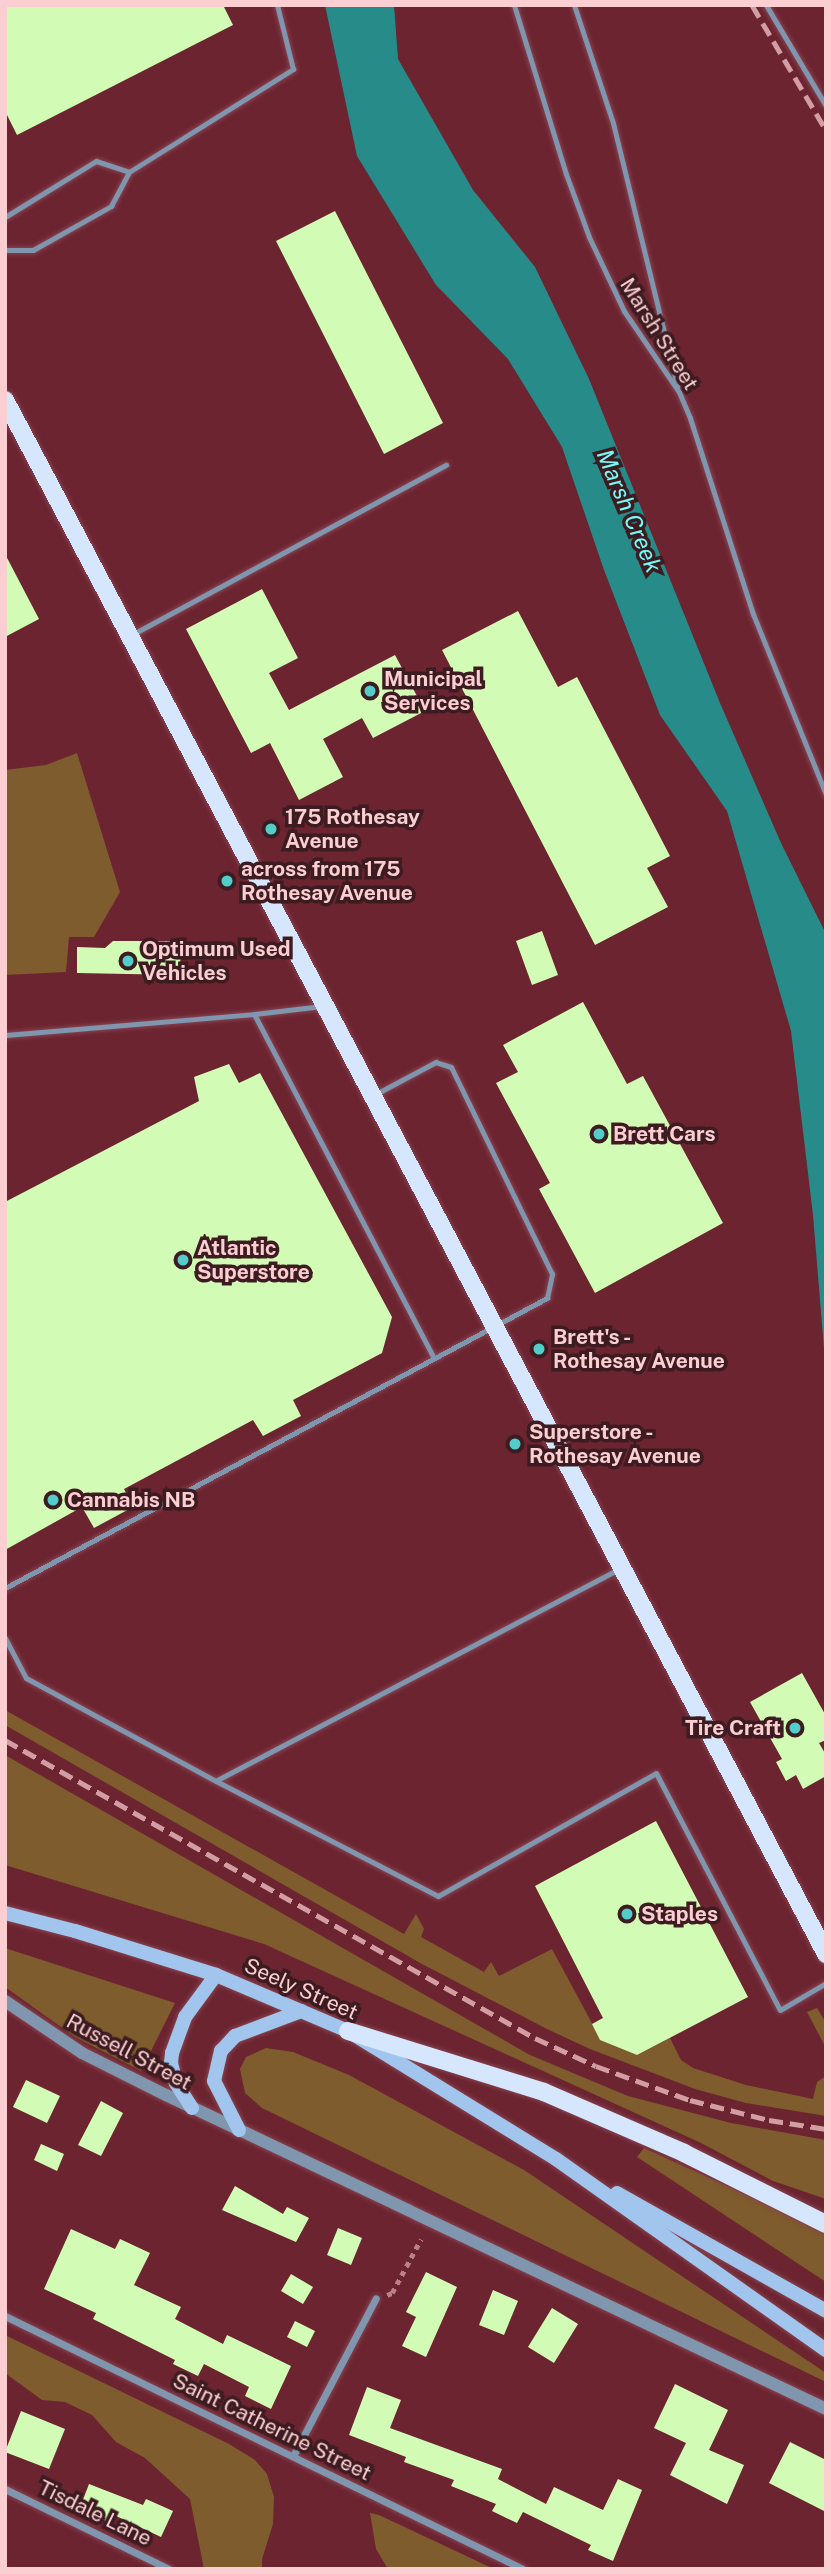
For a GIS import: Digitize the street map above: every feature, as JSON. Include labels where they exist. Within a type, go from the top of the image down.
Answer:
[{"type":"main road","points":[[5,400],[826,1954]]},
{"type":"main road","name":"Seely Street","points":[[5,1913],[75,1931],[216,1975],[348,2031],[556,2159],[826,2311]]},
{"type":"main road","points":[[192,2108],[176,2083],[171,2063],[172,2053],[185,2017],[216,1975]]},
{"type":"main road","points":[[239,2130],[214,2081],[221,2051],[235,2036],[301,2011]]},
{"type":"main road","points":[[348,2031],[544,2092],[684,2153],[826,2224]]},
{"type":"main road","name":"Seely Street","points":[[556,2159],[826,2350]]},
{"type":"main road","points":[[805,2213],[826,2218]]},
{"type":"street","name":"Russell Street","points":[[5,2001],[82,2053],[192,2108],[826,2409]]},
{"type":"street","points":[[293,2456],[376,2298]]},
{"type":"street","name":"Saint Catherine Street","points":[[5,2316],[523,2569]]},
{"type":"street","name":"Tisdale Lane","points":[[5,2489],[169,2569]]},
{"type":"lane","points":[[5,250],[33,250],[111,206],[130,172],[293,69],[277,5]]},
{"type":"lane","name":"Marsh Street","points":[[514,5],[566,174],[604,275],[624,311],[679,392],[753,614],[825,792]]},
{"type":"lane","points":[[574,5],[613,123],[679,392]]},
{"type":"lane","points":[[766,5],[826,106]]},
{"type":"lane","points":[[6,213],[96,161],[130,172]]},
{"type":"lane","points":[[130,636],[446,465]]},
{"type":"lane","points":[[5,1035],[254,1014],[325,1005]]},
{"type":"lane","points":[[254,1014],[433,1357]]},
{"type":"lane","points":[[5,1588],[547,1298],[552,1274],[452,1067],[436,1062],[373,1095]]},
{"type":"lane","points":[[216,1781],[621,1567]]},
{"type":"lane","points":[[5,1638],[26,1678],[216,1781],[438,1896],[656,1773],[779,2010],[826,1983]]},
{"type":"path","points":[[376,2298],[392,2293],[421,2239]]},
{"type":"shaded area","points":[[77,753],[120,892],[94,937],[69,937],[66,972],[5,975],[5,770],[46,765]]},
{"type":"shaded area","points":[[5,1710],[404,1934],[416,1914],[424,1929],[421,1937],[484,1972],[491,1962],[499,1976],[552,1949],[601,2040],[637,2055],[670,2038],[681,2060],[693,2068],[746,2085],[813,2099],[817,2082],[826,2076],[826,2116],[746,2103],[695,2089],[590,2049],[547,2029],[422,1964],[5,1725]]},
{"type":"shaded area","points":[[5,1755],[530,2055],[628,2096],[731,2123],[826,2140],[826,2199],[773,2181],[701,2143],[264,1944],[5,1865]]},
{"type":"shaded area","points":[[5,1948],[175,2003],[141,2071],[75,2037],[5,1987]]},
{"type":"shaded area","points":[[817,2008],[826,2023],[826,2048],[807,2012]]},
{"type":"shaded area","points":[[266,2048],[293,2052],[349,2075],[524,2170],[826,2373],[826,2382],[262,2108],[245,2093],[240,2069],[246,2057]]},
{"type":"shaded area","points":[[644,2148],[826,2231],[826,2282],[637,2157]]},
{"type":"shaded area","points":[[5,2335],[229,2444],[255,2460],[267,2474],[274,2497],[273,2524],[262,2559],[262,2569],[204,2569],[190,2499],[145,2458],[116,2442],[92,2415],[65,2402],[42,2400],[5,2373]]},
{"type":"shaded area","points":[[370,2513],[494,2569],[388,2569],[376,2549]]},
{"type":"water","name":"Marsh Creek","points":[[325,5],[394,5],[398,59],[473,190],[535,267],[589,379],[720,703],[781,843],[826,934],[826,1373],[813,1215],[791,1031],[727,811],[660,715],[604,570],[562,447],[508,359],[436,285],[357,156]]},
{"type":"building","points":[[5,5],[223,5],[233,25],[17,135],[5,111]]},
{"type":"building","points":[[335,211],[443,423],[384,454],[276,241]]},
{"type":"building","points":[[5,554],[39,619],[5,637]]},
{"type":"building","name":"Municipal Services","points":[[262,589],[298,658],[269,673],[289,710],[395,655],[425,711],[373,738],[362,718],[323,739],[343,777],[299,800],[270,743],[251,753],[186,629]]},
{"type":"building","points":[[518,611],[558,687],[577,677],[670,856],[647,868],[668,907],[595,945],[442,650]]},
{"type":"building","points":[[542,931],[558,975],[532,985],[516,941]]},
{"type":"building","name":"Optimum Used Vehicles","points":[[113,941],[182,941],[179,975],[77,973],[77,947],[105,948]]},
{"type":"building","name":"Brett Cars","points":[[583,1002],[627,1084],[643,1076],[723,1223],[595,1293],[539,1189],[550,1183],[496,1083],[518,1072],[503,1045]]},
{"type":"building","name":"Atlantic Superstore","points":[[229,1064],[239,1083],[260,1073],[392,1317],[382,1353],[293,1400],[301,1416],[263,1436],[253,1420],[124,1489],[133,1507],[94,1528],[82,1507],[5,1550],[5,1202],[199,1101],[194,1077]]},
{"type":"building","name":"Tire Craft","points":[[802,1673],[826,1716],[826,1740],[819,1743],[826,1755],[826,1776],[803,1789],[796,1775],[786,1781],[776,1762],[782,1759],[750,1702]]},
{"type":"building","name":"Staples","points":[[656,1821],[748,1997],[637,2055],[600,2040],[592,2024],[603,2018],[535,1886]]},
{"type":"building","points":[[26,2080],[60,2096],[47,2123],[13,2107]]},
{"type":"building","points":[[101,2101],[123,2113],[101,2156],[78,2145]]},
{"type":"building","points":[[41,2144],[64,2154],[57,2171],[34,2160]]},
{"type":"building","points":[[235,2186],[283,2214],[287,2207],[309,2218],[296,2242],[222,2210]]},
{"type":"building","points":[[338,2228],[362,2238],[351,2265],[327,2255]]},
{"type":"building","points":[[71,2229],[115,2249],[120,2239],[150,2253],[134,2285],[181,2307],[175,2319],[223,2344],[227,2335],[291,2366],[271,2409],[245,2396],[249,2387],[204,2364],[198,2376],[173,2364],[175,2360],[93,2319],[96,2313],[44,2289]]},
{"type":"building","points":[[426,2272],[457,2287],[426,2357],[402,2346],[416,2317],[406,2312]]},
{"type":"building","points":[[291,2274],[313,2287],[303,2304],[281,2291]]},
{"type":"building","points":[[493,2290],[518,2301],[504,2335],[479,2325]]},
{"type":"building","points":[[552,2308],[578,2324],[554,2363],[528,2347]]},
{"type":"building","points":[[295,2321],[315,2331],[307,2347],[287,2337]]},
{"type":"building","points":[[675,2384],[728,2410],[709,2450],[744,2465],[727,2504],[670,2475],[686,2443],[654,2428]]},
{"type":"building","points":[[367,2387],[401,2400],[390,2428],[502,2469],[498,2479],[546,2504],[554,2487],[603,2510],[618,2479],[642,2490],[613,2561],[588,2550],[591,2545],[523,2512],[517,2523],[492,2511],[496,2504],[451,2486],[454,2480],[404,2462],[406,2457],[349,2435]]},
{"type":"building","points":[[21,2411],[65,2429],[49,2469],[5,2452]]},
{"type":"building","points":[[790,2442],[826,2460],[826,2512],[769,2483]]},
{"type":"building","points":[[89,2484],[143,2505],[146,2499],[173,2511],[161,2537],[114,2515],[111,2523],[79,2510]]},
{"type":"railway","points":[[752,5],[826,130]]},
{"type":"railway","points":[[5,1740],[535,2038],[596,2066],[690,2100],[769,2120],[826,2129]]},
{"type":"place","name":"Municipal Services","points":[[370,691]]},
{"type":"place","name":"175 Rothesay Avenue","points":[[271,829]]},
{"type":"place","name":"across from 175 Rothesay Avenue","points":[[227,881]]},
{"type":"place","name":"Optimum Used Vehicles","points":[[128,961]]},
{"type":"place","name":"Brett Cars","points":[[599,1134]]},
{"type":"place","name":"Atlantic Superstore","points":[[183,1260]]},
{"type":"place","name":"Brett's - Rothesay Avenue","points":[[539,1349]]},
{"type":"place","name":"Superstore - Rothesay Avenue","points":[[515,1444]]},
{"type":"place","name":"Cannabis NB","points":[[53,1500]]},
{"type":"place","name":"Tire Craft","points":[[795,1728]]},
{"type":"place","name":"Staples","points":[[627,1914]]}]
